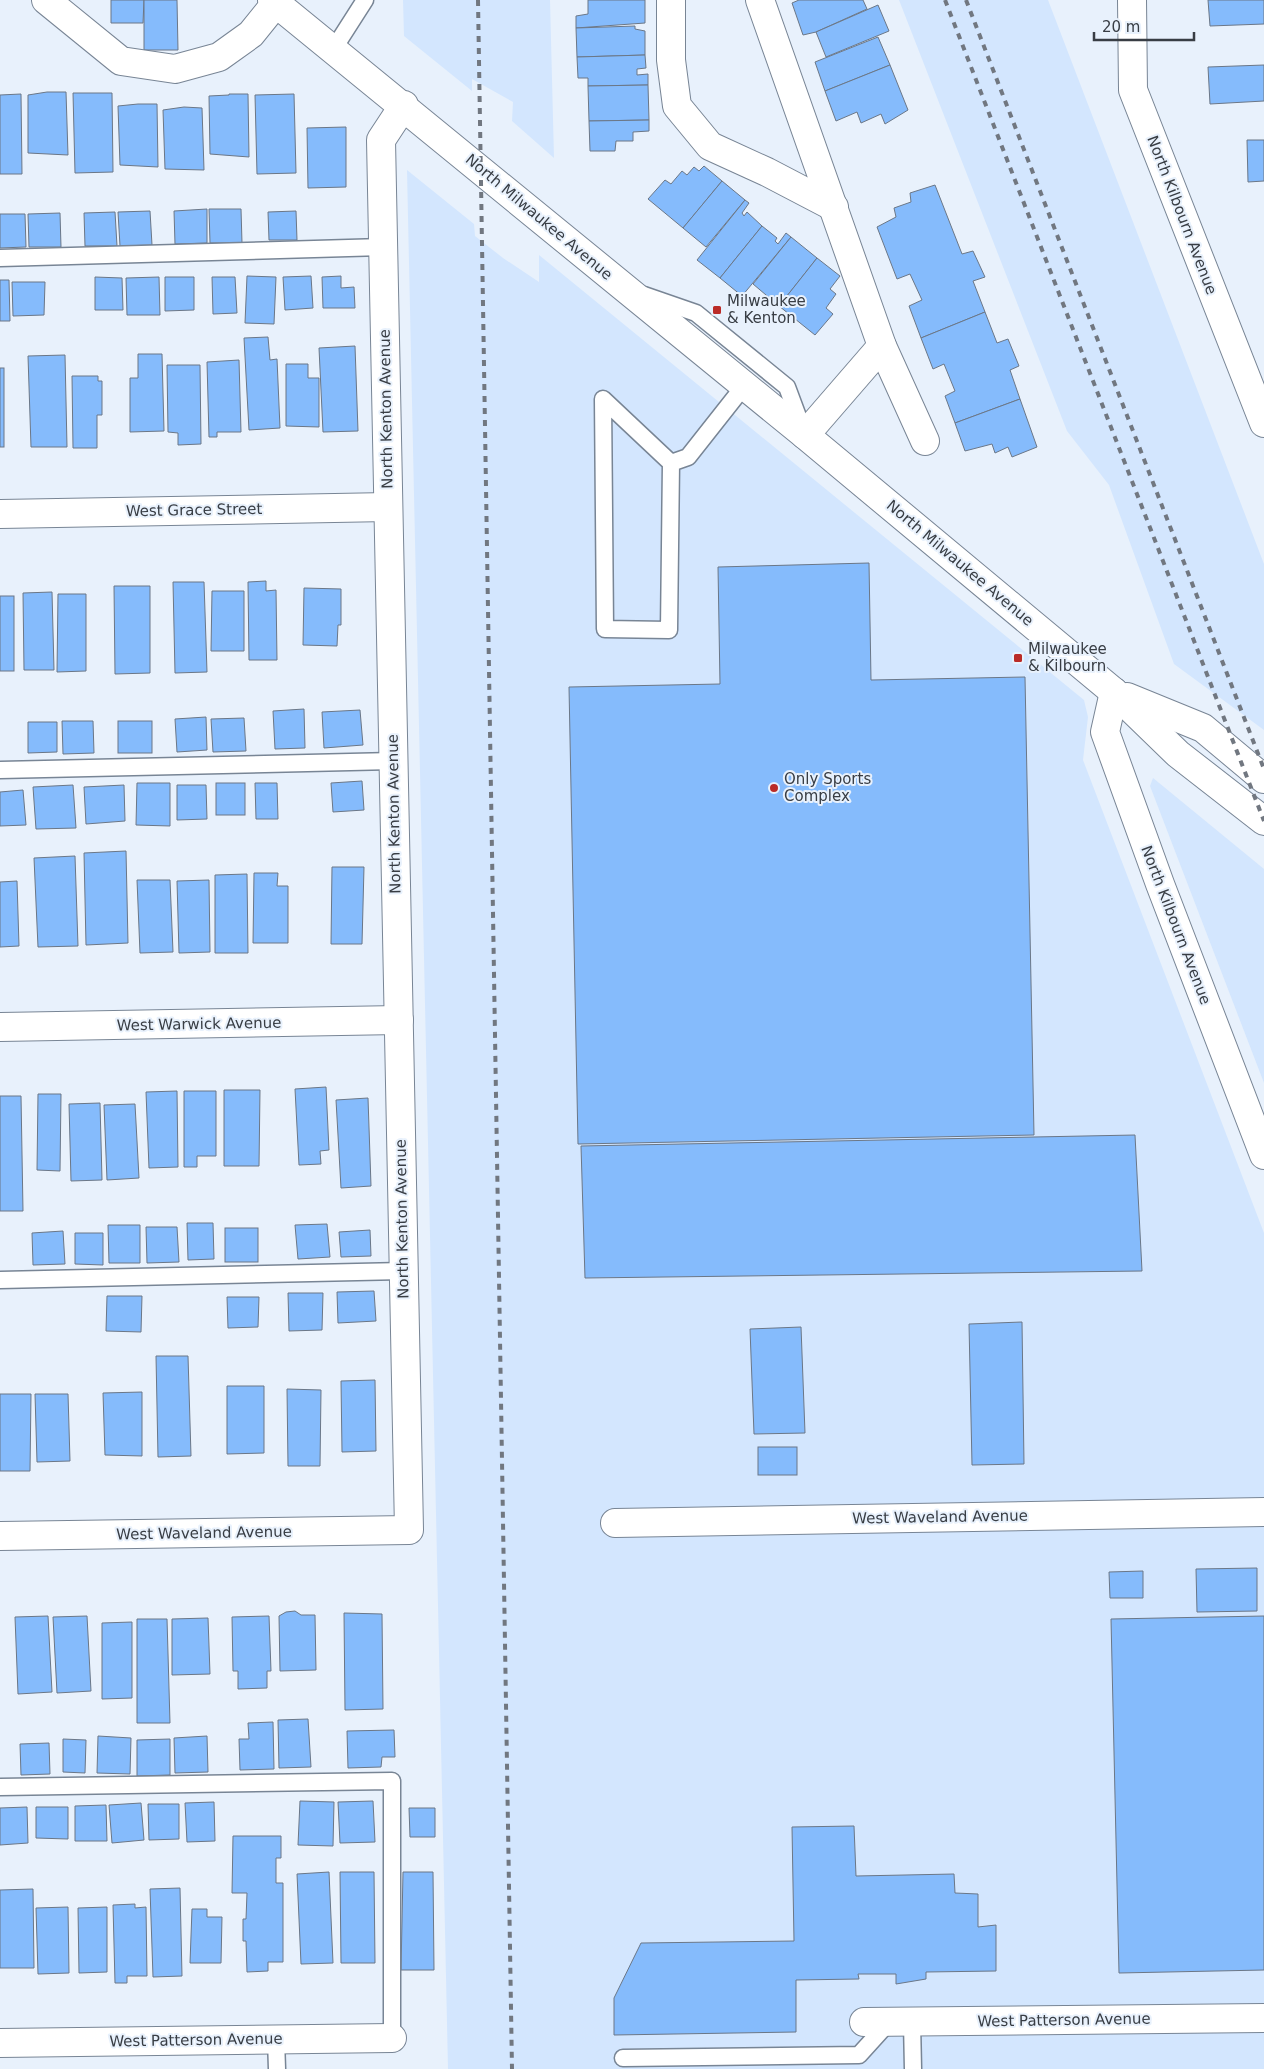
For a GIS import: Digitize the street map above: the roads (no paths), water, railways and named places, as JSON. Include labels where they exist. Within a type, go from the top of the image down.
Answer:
[{"type":"street","points":[[46,0],[121,61],[174,69],[219,57],[251,34],[274,2]]},
{"type":"street","points":[[671,0],[671,60],[677,106],[710,146],[834,207]]},
{"type":"street","points":[[760,0],[882,346],[926,441]]},
{"type":"street","name":"North Kilbourn Avenue","points":[[1132,0],[1133,90],[1264,424]]},
{"type":"street","name":"North Milwaukee Avenue","points":[[274,2],[404,105],[805,435],[1114,692],[1178,754],[1264,821]]},
{"type":"street","name":"North Kenton Avenue","points":[[404,105],[381,140],[409,1530]]},
{"type":"street","points":[[805,435],[882,346]]},
{"type":"street","name":"West Grace Street","points":[[0,514],[388,507]]},
{"type":"street","name":"North Milwaukee Avenue","points":[[1114,692],[1203,728],[1264,779]]},
{"type":"street","name":"North Kilbourn Avenue","points":[[1114,692],[1105,732],[1160,884],[1264,1155]]},
{"type":"street","name":"West Warwick Avenue","points":[[0,1027],[399,1020]]},
{"type":"street","name":"West Waveland Avenue","points":[[615,1523],[1264,1512]]},
{"type":"street","name":"West Waveland Avenue","points":[[0,1536],[409,1530]]},
{"type":"street","name":"West Patterson Avenue","points":[[889,2022],[1264,2018]]},
{"type":"street","name":"West Patterson Avenue","points":[[0,2043],[392,2038]]},
{"type":"lane","points":[[334,50],[365,0]]},
{"type":"lane","points":[[0,258],[383,247]]},
{"type":"lane","points":[[627,289],[696,313],[787,387],[805,435]]},
{"type":"lane","points":[[671,463],[688,457],[744,386]]},
{"type":"lane","points":[[604,400],[671,463],[669,630],[605,629],[604,400]]},
{"type":"lane","points":[[0,770],[393,761]]},
{"type":"lane","points":[[0,1280],[403,1271]]},
{"type":"lane","points":[[0,1787],[392,1780],[392,2038]]},
{"type":"lane","points":[[623,2058],[859,2055],[889,2022],[913,2069]]},
{"type":"lane","points":[[276,2039],[276,2069]]},
{"type":"railway","points":[[478,0],[512,2069]]},
{"type":"railway","points":[[945,0],[1264,821]]},
{"type":"railway","points":[[966,0],[1264,769]]},
{"type":"place","name":"Milwaukee & Kenton","points":[[717,310]]},
{"type":"place","name":"Milwaukee & Kilbourn","points":[[1018,658]]},
{"type":"place","name":"Only Sports Complex","points":[[774,788]]}]
